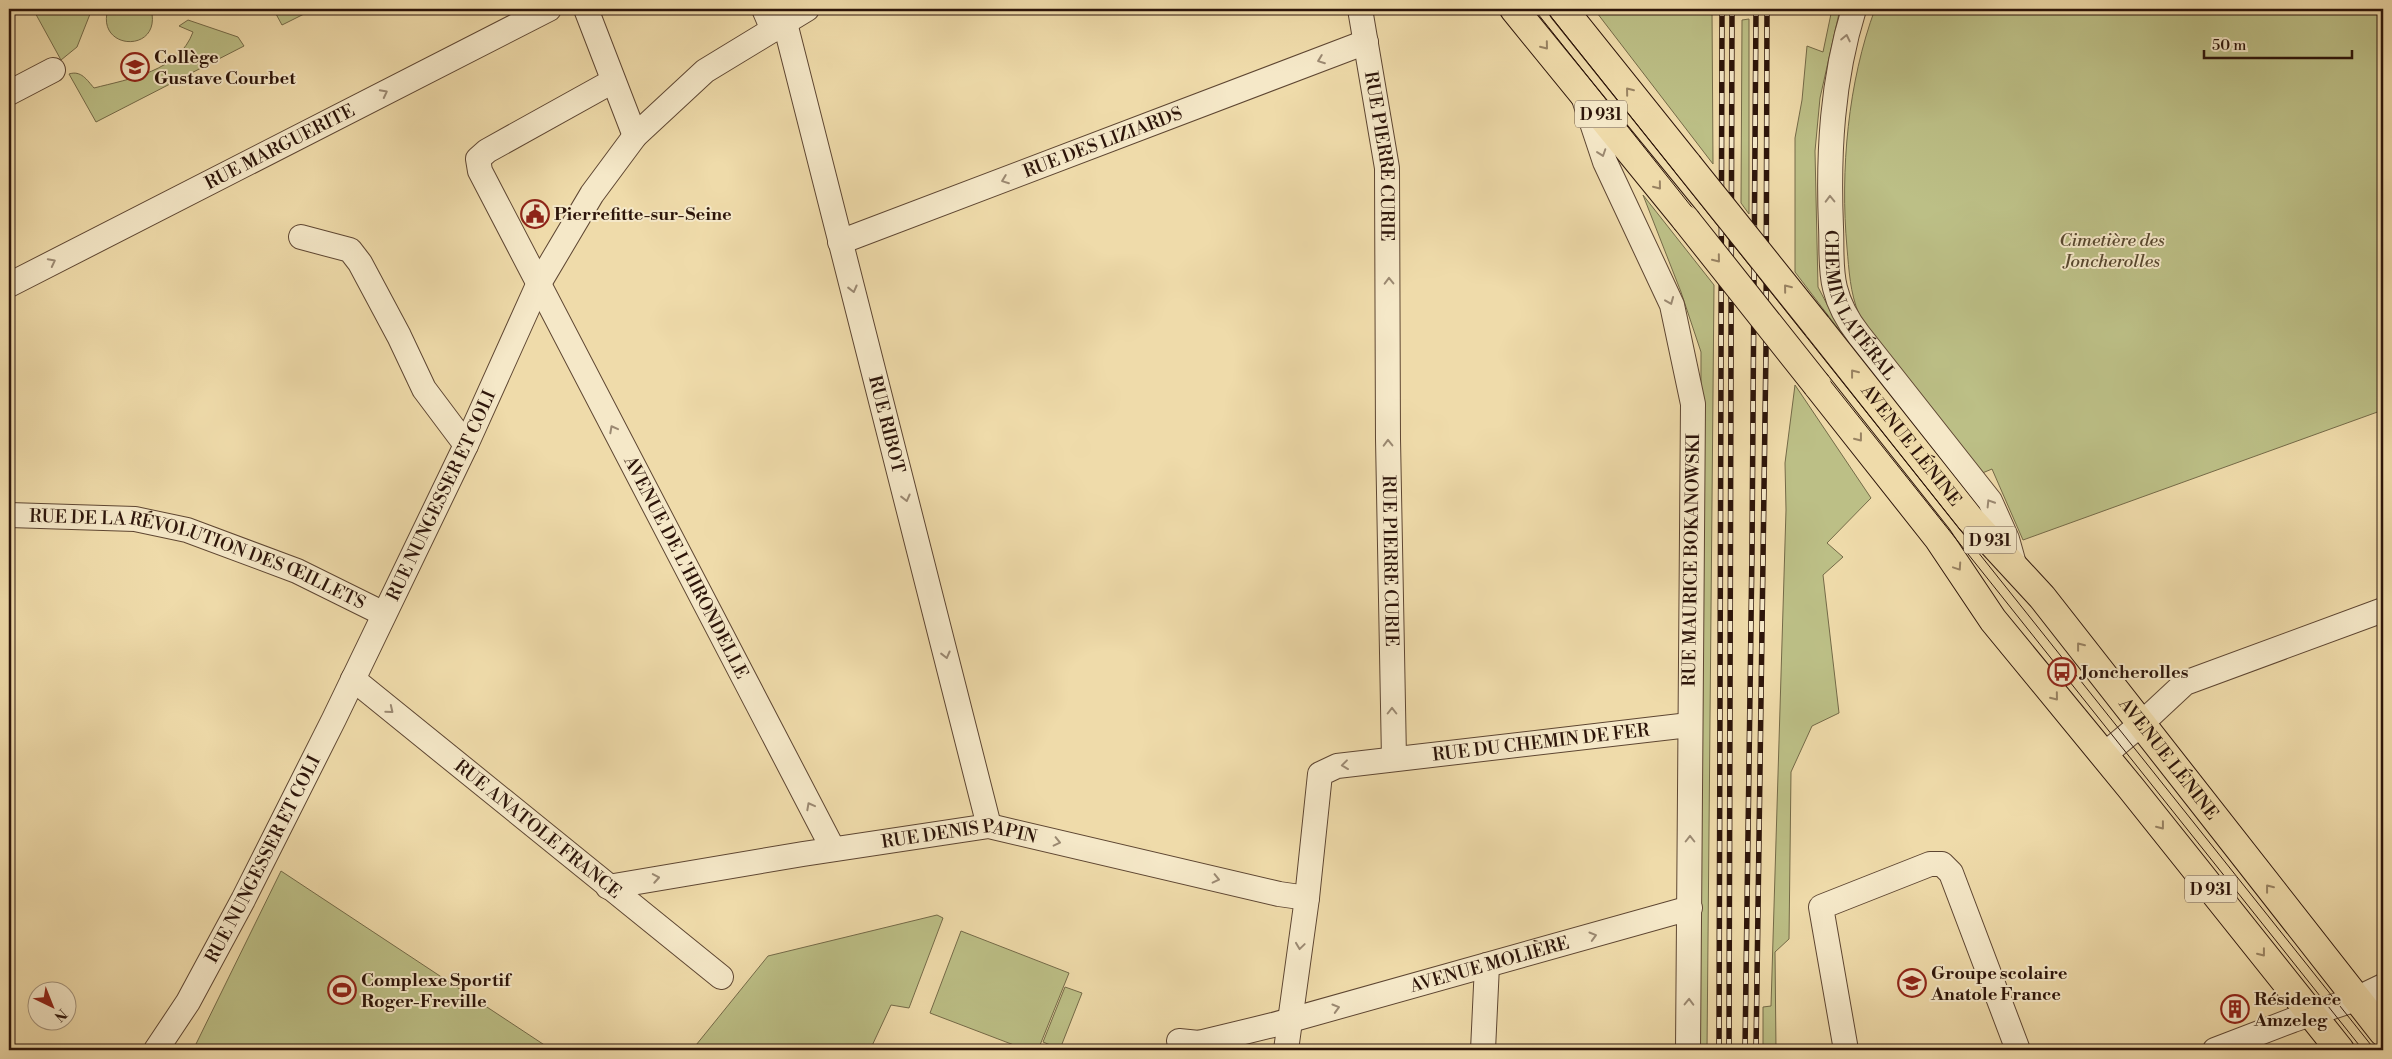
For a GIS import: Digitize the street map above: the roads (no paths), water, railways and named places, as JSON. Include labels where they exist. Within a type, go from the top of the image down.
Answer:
[{"type":"main road","name":"D 931","points":[[1514,9],[1581,90]]},
{"type":"main road","name":"AVENUE LÉNINE","points":[[1564,9],[1970,519],[2014,564],[2383,1032]]},
{"type":"main road","name":"AVENUE LÉNINE","points":[[1581,90],[1938,538],[1993,620],[2104,755],[2340,1050]]},
{"type":"street","name":"RUE MARGUERITE","points":[[9,285],[549,9]]},
{"type":"street","points":[[586,9],[635,136]]},
{"type":"street","name":"RUE NUNGESSER ET COLI","points":[[156,1050],[188,1002],[244,900],[466,445],[538,285],[592,194],[635,136],[705,71],[774,20],[807,9]]},
{"type":"street","name":"RUE PIERRE CURIE","points":[[1360,9],[1387,168],[1388,439],[1394,759]]},
{"type":"street","name":"CHEMIN LATÉRAL","points":[[1854,9],[1834,101],[1830,136],[1830,209],[1835,288],[1843,310],[1854,328],[1990,501],[2005,532],[2014,564]]},
{"type":"street","name":"RUE RIBOT","points":[[774,20],[840,242],[989,826]]},
{"type":"street","name":"RUE DES LIZIARDS","points":[[840,242],[1366,42]]},
{"type":"street","points":[[9,93],[53,70]]},
{"type":"street","name":"AVENUE DE L'HIRONDELLE","points":[[613,81],[487,151],[478,159],[480,171],[833,849]]},
{"type":"street","name":"RUE MAURICE BOKANOWSKI","points":[[1581,90],[1605,162],[1672,304],[1693,404],[1689,725],[1690,908],[1688,1050]]},
{"type":"street","points":[[301,237],[350,250],[394,328],[424,389],[466,445]]},
{"type":"street","name":"RUE DE LA RÉVOLUTION DES ŒILLETS","points":[[9,515],[135,520],[187,530],[297,571],[384,614]]},
{"type":"street","points":[[2104,755],[2185,683],[2383,610]]},
{"type":"street","name":"RUE ANATOLE FRANCE","points":[[353,679],[721,977]]},
{"type":"street","name":"RUE DU CHEMIN DE FER","points":[[1394,759],[1689,725]]},
{"type":"street","points":[[1286,1050],[1307,898],[1320,774],[1337,766],[1394,759]]},
{"type":"street","name":"RUE DENIS PAPIN","points":[[608,886],[833,849],[989,826],[1279,894],[1307,898]]},
{"type":"street","points":[[1846,1050],[1821,907],[1930,864],[1942,864],[1951,873],[2018,1050]]},
{"type":"street","name":"AVENUE MOLIÈRE","points":[[1179,1041],[1199,1043],[1289,1021],[1690,908]]},
{"type":"street","points":[[1483,1050],[1487,966]]},
{"type":"street","points":[[2215,1050],[2310,1014],[2356,999],[2383,986]]},
{"type":"tram line","points":[[1534,9],[2363,1050]]},
{"type":"tram line","points":[[1545,9],[2375,1050]]},
{"type":"railway","points":[[1719,1050],[1722,9]]},
{"type":"railway","points":[[1729,1050],[1732,9]]},
{"type":"railway","points":[[1745,1050],[1752,550],[1756,9]]},
{"type":"railway","points":[[1756,1050],[1766,349],[1767,9]]},
{"type":"place","name":"Collège Gustave Courbet","points":[[135,67]]},
{"type":"place","name":"Pierrefitte-sur-Seine","points":[[535,214]]},
{"type":"place","name":"Joncherolles","points":[[2062,672]]},
{"type":"place","name":"Groupe scolaire Anatole France","points":[[1912,983]]},
{"type":"place","name":"Complexe Sportif Roger-Freville","points":[[342,990]]},
{"type":"place","name":"Résidence Amzeleg","points":[[2235,1009]]},
{"type":"park label","name":"Cimetière des Joncherolles","points":[[2112,250]]}]
